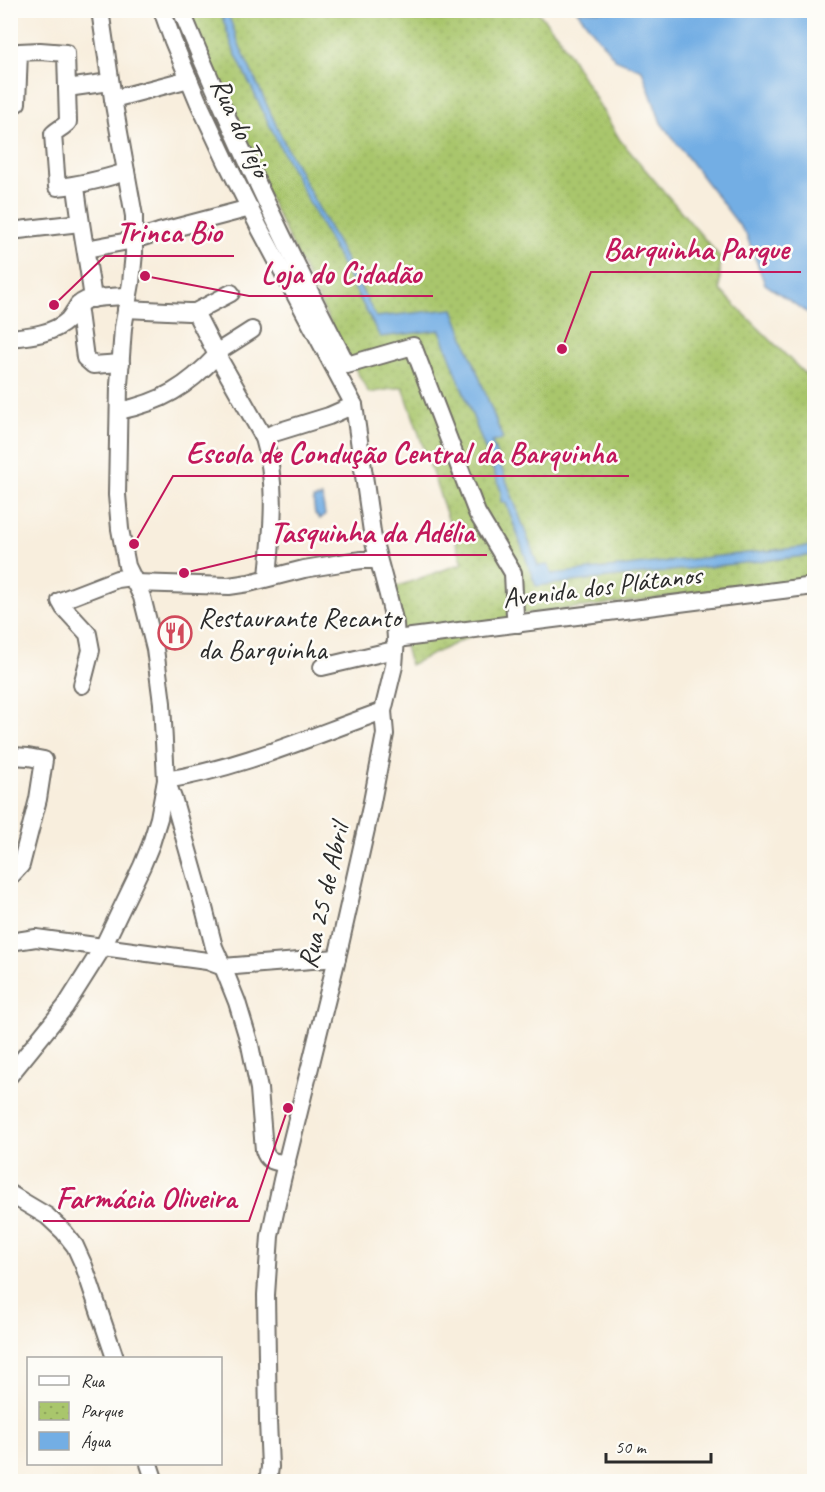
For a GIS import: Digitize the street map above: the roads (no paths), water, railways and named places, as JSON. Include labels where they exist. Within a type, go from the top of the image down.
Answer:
[{"type":"street","points":[[10,1075],[65,1007],[103,947],[151,843],[159,818],[166,780],[162,703],[155,650],[142,597],[127,566],[117,495],[123,328],[131,283],[134,216],[110,82],[100,10]]},
{"type":"street","name":"Rua do Tejo","points":[[162,10],[203,111],[250,208],[354,405]]},
{"type":"street","points":[[181,10],[209,78],[302,278],[347,365],[413,346],[477,513],[513,573],[515,615],[518,624]]},
{"type":"street","points":[[17,103],[19,52],[66,53],[69,122],[54,134],[57,187],[76,186],[126,172]]},
{"type":"street","points":[[113,99],[189,79]]},
{"type":"street","points":[[68,88],[110,82]]},
{"type":"street","points":[[76,186],[80,223],[86,249],[85,358],[93,366],[121,363]]},
{"type":"street","points":[[86,249],[134,240],[250,208]]},
{"type":"street","points":[[10,231],[80,223]]},
{"type":"street","points":[[127,304],[195,312],[231,293]]},
{"type":"street","points":[[10,338],[42,333],[61,326],[70,318],[76,307],[86,302],[123,296],[127,304]]},
{"type":"street","points":[[195,312],[264,438],[274,502],[268,578]]},
{"type":"street","points":[[119,411],[154,402],[174,391],[200,373],[216,354],[252,330]]},
{"type":"street","points":[[264,438],[354,405]]},
{"type":"street","name":"Rua 25 de Abril","points":[[268,1482],[270,1467],[266,1295],[270,1236],[371,807],[386,734],[383,711],[394,666],[394,624],[373,539],[354,405]]},
{"type":"street","points":[[82,685],[91,650],[88,634],[60,601],[117,579],[229,586],[347,562],[378,560]]},
{"type":"street","name":"Avenida dos Plátanos","points":[[322,667],[395,644],[518,624],[814,586]]},
{"type":"street","points":[[166,780],[194,776],[230,765],[383,711]]},
{"type":"street","points":[[10,877],[21,865],[38,799],[28,758]]},
{"type":"street","points":[[166,780],[214,947],[237,1002],[250,1045],[259,1089],[265,1154],[270,1160],[287,1164]]},
{"type":"street","points":[[10,942],[36,938],[207,961],[223,967],[337,958]]},
{"type":"street","points":[[10,1194],[47,1216],[75,1246],[84,1266],[114,1357]]},
{"type":"street","points":[[149,1465],[155,1482]]},
{"type":"water","points":[[220,11],[227,11],[241,49],[285,144],[376,317],[453,309],[503,439],[492,442],[538,566],[548,565],[552,574],[814,546],[814,555],[536,586],[506,503],[501,502],[501,491],[440,330],[380,337],[280,147],[234,51]]},
{"type":"water","points":[[577,11],[814,11],[814,317],[765,284],[746,234],[661,123],[642,70],[615,59]]},
{"type":"water","points":[[322,497],[325,515],[320,519],[315,514],[313,499]]},
{"type":"place","name":"Loja do Cidadão","points":[[145,276]]},
{"type":"place","name":"Trinca Bio","points":[[54,305]]},
{"type":"place","name":"Barquinha Parque","points":[[562,349]]},
{"type":"place","name":"Escola de Condução Central da Barquinha","points":[[134,544]]},
{"type":"place","name":"Tasquinha da Adélia","points":[[184,573]]},
{"type":"place","name":"Restaurante Recanto da Barquinha","points":[[175,633]]},
{"type":"place","name":"Farmácia Oliveira","points":[[288,1108]]}]
